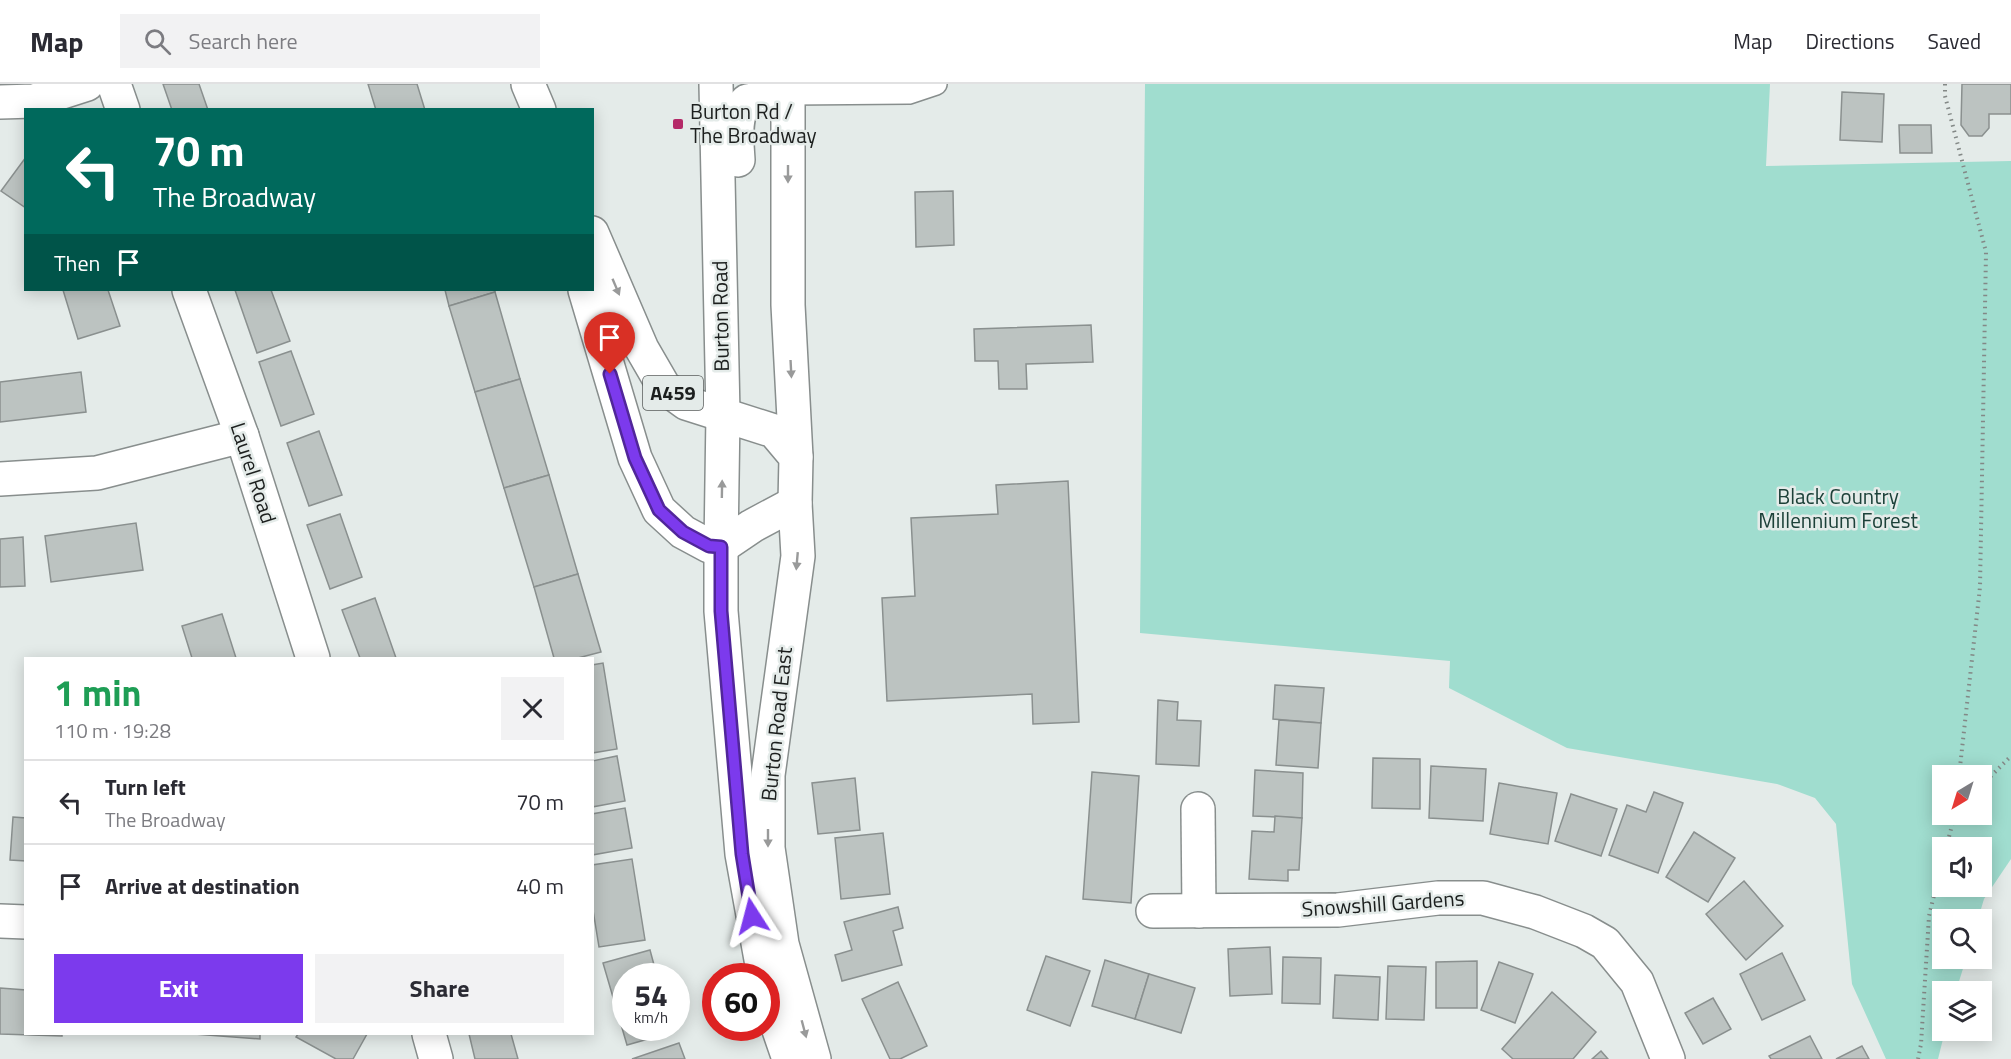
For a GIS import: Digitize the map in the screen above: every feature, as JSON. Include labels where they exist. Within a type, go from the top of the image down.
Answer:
[{"type":"main road","points":[[0,102],[34,101],[87,84]]},
{"type":"main road","points":[[114,84],[122,108]]},
{"type":"main road","points":[[526,84],[532,108]]},
{"type":"main road","points":[[526,84],[538,108]]},
{"type":"main road","name":"Burton Road","points":[[716,84],[723,414],[721,547]]},
{"type":"main road","points":[[720,307],[730,288],[739,250],[737,129],[742,108],[747,101],[788,89],[788,305],[796,457]]},
{"type":"main road","name":"A459","points":[[594,238],[642,349],[664,387],[686,403],[774,431],[796,457]]},
{"type":"main road","name":"Laurel Road","points":[[189,291],[242,436],[313,657]]},
{"type":"main road","name":"A459","points":[[585,291],[635,458],[659,510],[683,532],[709,546],[721,547]]},
{"type":"main road","points":[[0,479],[97,473],[242,436]]},
{"type":"main road","name":"Burton Road East","points":[[796,457],[795,503],[798,556],[768,775],[768,848],[782,944],[814,1059]]},
{"type":"main road","points":[[721,547],[752,526],[795,503]]},
{"type":"main road","name":"Burton Road East","points":[[721,547],[721,611],[742,854],[762,963]]},
{"type":"main road","points":[[1198,809],[1199,911]]},
{"type":"main road","name":"Snowshill Gardens","points":[[1153,911],[1338,910],[1449,898],[1483,898],[1535,912],[1584,931],[1605,943],[1637,982],[1668,1059]]},
{"type":"main road","points":[[0,921],[24,922]]},
{"type":"main road","points":[[780,1033],[789,1059]]},
{"type":"main road","points":[[429,1035],[436,1059]]},
{"type":"lane","points":[[788,89],[909,93],[936,84]]},
{"type":"path","points":[[1945,84],[1944,96],[1986,252],[1980,587],[1960,765]]},
{"type":"path","points":[[1992,775],[2011,756]]},
{"type":"path","points":[[1918,1059],[1921,1044],[1929,916],[1934,897]]},
{"type":"green space","name":"Black Country Millennium Forest","points":[[1145,84],[1770,84],[1766,166],[2011,161],[2011,859],[1992,887],[1992,837],[1932,837],[1932,897],[1985,897],[1981,909],[1932,909],[1932,969],[1963,969],[1959,981],[1932,981],[1932,1041],[1942,1041],[1938,1059],[1886,1059],[1852,984],[1836,824],[1815,798],[1777,784],[1567,748],[1449,688],[1450,661],[1140,633]]},
{"type":"building","points":[[163,84],[199,84],[207,108],[171,108]]},
{"type":"building","points":[[368,84],[417,84],[424,108],[375,108]]},
{"type":"building","points":[[1962,84],[2011,84],[2011,114],[1989,114],[1989,128],[1982,136],[1969,136],[1961,125]]},
{"type":"building","points":[[1842,92],[1884,94],[1882,142],[1840,140]]},
{"type":"building","points":[[1899,125],[1931,125],[1932,153],[1900,153]]},
{"type":"building","points":[[24,160],[24,207],[1,191]]},
{"type":"building","points":[[953,191],[954,245],[916,247],[915,192]]},
{"type":"building","points":[[63,291],[108,291],[120,326],[78,339]]},
{"type":"building","points":[[235,291],[271,291],[290,341],[257,353]]},
{"type":"building","points":[[445,291],[495,292],[449,306]]},
{"type":"building","points":[[495,292],[520,379],[475,392],[449,306]]},
{"type":"building","points":[[1091,325],[1093,362],[1026,364],[1027,389],[999,389],[998,361],[975,361],[974,329]]},
{"type":"building","points":[[291,351],[314,414],[281,426],[259,362]]},
{"type":"building","points":[[81,372],[86,412],[0,422],[0,382]]},
{"type":"building","points":[[520,379],[549,475],[504,488],[475,392]]},
{"type":"building","points":[[319,431],[342,495],[309,506],[287,443]]},
{"type":"building","points":[[549,475],[578,574],[534,587],[504,488]]},
{"type":"building","points":[[1068,481],[1079,722],[1033,724],[1032,694],[887,701],[882,598],[915,596],[911,518],[998,514],[996,485]]},
{"type":"building","points":[[340,514],[362,577],[330,589],[307,525]]},
{"type":"building","points":[[136,523],[143,570],[51,582],[45,536]]},
{"type":"building","points":[[23,537],[25,586],[0,587],[0,539]]},
{"type":"building","points":[[578,574],[601,652],[582,657],[554,657],[534,587]]},
{"type":"building","points":[[375,598],[396,657],[360,657],[342,610]]},
{"type":"building","points":[[222,614],[236,657],[192,657],[182,626]]},
{"type":"building","points":[[603,663],[617,749],[594,753],[594,665]]},
{"type":"building","points":[[1275,685],[1324,688],[1321,723],[1273,719]]},
{"type":"building","points":[[1158,700],[1178,702],[1177,720],[1201,721],[1199,766],[1156,764]]},
{"type":"building","points":[[1279,720],[1321,723],[1318,768],[1276,765]]},
{"type":"building","points":[[617,756],[625,801],[594,807],[594,761]]},
{"type":"building","points":[[1373,758],[1420,759],[1420,809],[1372,808]]},
{"type":"building","points":[[1431,766],[1486,769],[1483,821],[1429,818]]},
{"type":"building","points":[[1255,770],[1303,773],[1302,818],[1253,816]]},
{"type":"building","points":[[1092,772],[1139,776],[1131,903],[1083,899]]},
{"type":"building","points":[[855,778],[860,830],[818,834],[812,783]]},
{"type":"building","points":[[1499,783],[1557,793],[1548,844],[1490,834]]},
{"type":"building","points":[[1654,792],[1683,803],[1658,873],[1609,855],[1627,805],[1646,812]]},
{"type":"building","points":[[1571,794],[1617,809],[1601,856],[1555,841]]},
{"type":"building","points":[[625,808],[632,848],[594,855],[594,814]]},
{"type":"building","points":[[1275,816],[1302,818],[1299,870],[1288,870],[1288,881],[1249,879],[1252,831],[1274,832]]},
{"type":"building","points":[[13,817],[24,818],[24,861],[10,860]]},
{"type":"building","points":[[1694,832],[1735,858],[1708,902],[1666,877]]},
{"type":"building","points":[[883,833],[890,894],[841,899],[835,838]]},
{"type":"building","points":[[632,859],[645,940],[599,947],[594,916],[594,865]]},
{"type":"building","points":[[1744,881],[1783,926],[1746,960],[1706,914]]},
{"type":"building","points":[[898,907],[903,928],[893,931],[902,965],[842,981],[835,955],[852,950],[844,922]]},
{"type":"building","points":[[1270,947],[1272,994],[1230,996],[1228,949]]},
{"type":"building","points":[[650,950],[654,963],[612,963],[612,994],[603,963]]},
{"type":"building","points":[[1782,953],[1805,1000],[1762,1020],[1740,974]]},
{"type":"building","points":[[1046,956],[1090,971],[1070,1026],[1027,1010]]},
{"type":"building","points":[[1283,957],[1321,958],[1320,1004],[1282,1003]]},
{"type":"building","points":[[1105,960],[1149,974],[1135,1019],[1092,1006]]},
{"type":"building","points":[[1477,961],[1477,1008],[1436,1008],[1436,962]]},
{"type":"building","points":[[1499,962],[1533,974],[1515,1023],[1481,1010]]},
{"type":"building","points":[[1388,966],[1426,967],[1424,1020],[1386,1019]]},
{"type":"building","points":[[1149,974],[1195,988],[1181,1033],[1135,1019]]},
{"type":"building","points":[[1335,975],[1380,977],[1378,1020],[1333,1018]]},
{"type":"building","points":[[898,982],[927,1046],[900,1059],[890,1059],[862,999]]},
{"type":"building","points":[[0,988],[24,990],[24,1035],[0,1034]]},
{"type":"building","points":[[1552,992],[1596,1032],[1573,1059],[1513,1059],[1502,1049]]},
{"type":"building","points":[[1713,998],[1731,1029],[1703,1044],[1685,1013]]},
{"type":"building","points":[[207,1035],[260,1035],[260,1039]]},
{"type":"building","points":[[297,1035],[366,1035],[353,1059],[336,1059],[296,1037]]},
{"type":"building","points":[[469,1035],[511,1035],[518,1059],[475,1059]]},
{"type":"building","points":[[1810,1036],[1822,1059],[1771,1059],[1769,1056]]},
{"type":"building","points":[[626,1041],[641,1041],[627,1045]]},
{"type":"building","points":[[679,1043],[685,1059],[632,1059]]},
{"type":"building","points":[[1862,1046],[1869,1059],[1836,1059]]},
{"type":"building","points":[[1601,1051],[1608,1059],[1592,1059]]},
{"type":"place","name":"Burton Rd / The Broadway","points":[[678,124]]},
{"type":"route","points":[[610,374],[635,458],[659,510],[683,532],[709,546],[721,547],[721,611],[742,854],[752,916]]}]
